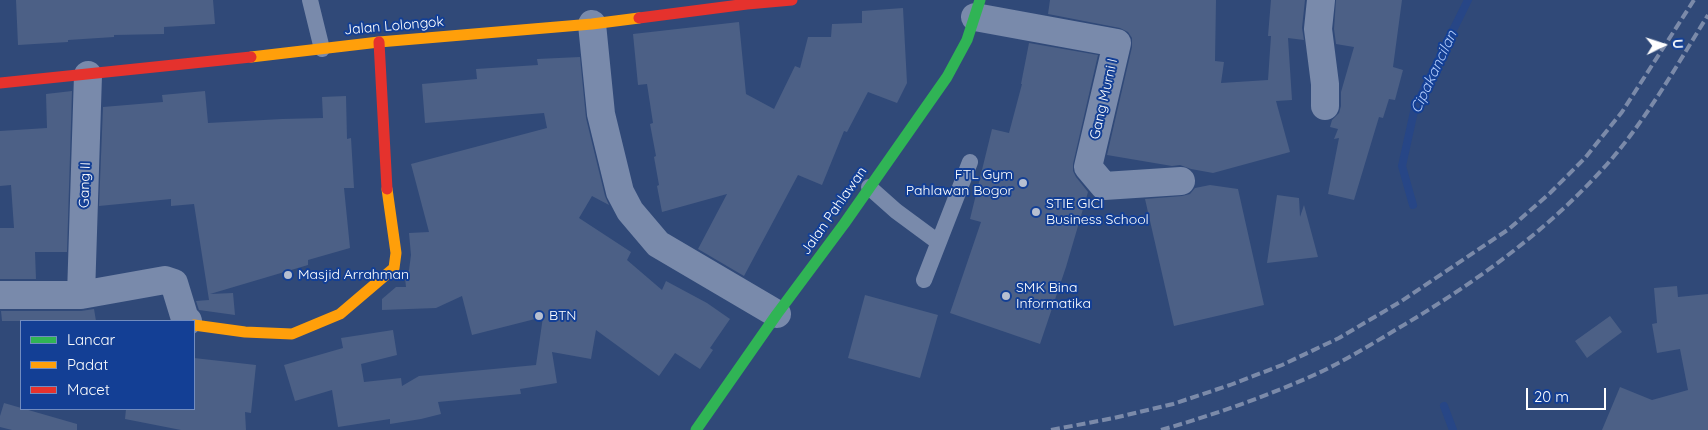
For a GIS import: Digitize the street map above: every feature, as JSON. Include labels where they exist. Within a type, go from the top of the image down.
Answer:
[{"type":"street","name":"Jalan Lolongok","points":[[0,83],[88,75],[379,42],[592,24],[747,2],[792,0]]},
{"type":"street","points":[[1321,0],[1318,29],[1325,84],[1325,106]]},
{"type":"street","name":"Gang Murni I","points":[[977,8],[1117,43],[1088,167],[1104,186],[1181,181]]},
{"type":"street","name":"Jalan Pahlawan","points":[[696,430],[947,77],[967,40],[977,8]]},
{"type":"street","points":[[592,24],[601,114],[620,192],[630,211],[658,244],[778,314]]},
{"type":"street","points":[[195,325],[244,332],[292,334],[340,314],[394,268],[396,253],[387,191],[379,42]]},
{"type":"street","name":"Gang II","points":[[81,295],[88,75]]},
{"type":"street","points":[[0,296],[81,295],[165,280],[174,283],[186,320]]},
{"type":"lane","points":[[310,0],[322,48]]},
{"type":"lane","points":[[924,280],[970,162]]},
{"type":"lane","points":[[869,187],[896,211],[938,242]]},
{"type":"building","points":[[16,0],[213,0],[215,24],[164,27],[164,34],[114,35],[114,37],[68,40],[68,42],[18,45]]},
{"type":"building","points":[[1050,0],[1216,0],[1215,61],[1224,62],[1221,83],[1268,80],[1271,36],[1268,36],[1271,0],[1305,0],[1302,28],[1304,40],[1288,38],[1292,100],[1276,101],[1290,152],[1213,173],[1180,165],[1172,166],[1107,155],[1132,47],[1132,38],[1128,32],[1120,28],[1048,14]]},
{"type":"building","points":[[1336,0],[1402,0],[1393,67],[1403,70],[1395,100],[1389,99],[1383,118],[1379,117],[1354,200],[1328,194],[1339,138],[1334,139],[1338,129],[1330,127],[1332,120],[1339,113],[1341,92],[1354,47],[1336,44],[1334,29]]},
{"type":"building","points":[[903,8],[907,83],[897,103],[868,92],[847,132],[844,131],[822,185],[798,175],[744,276],[698,249],[727,194],[662,212],[657,186],[659,185],[654,157],[656,156],[650,124],[653,123],[647,84],[638,85],[633,34],[739,22],[746,94],[774,109],[795,66],[800,68],[808,37],[831,37],[832,24],[862,23],[862,11]]},
{"type":"building","points":[[1029,43],[1098,55],[1073,164],[1073,171],[1076,177],[1088,192],[1066,267],[1040,344],[950,313],[981,222],[970,219],[992,129],[1009,133],[1022,84]]},
{"type":"building","points":[[580,57],[586,118],[605,196],[609,205],[592,196],[579,218],[631,252],[627,260],[662,290],[666,281],[707,303],[730,319],[710,348],[713,350],[700,369],[675,353],[659,376],[596,330],[591,359],[552,352],[557,383],[520,389],[521,394],[438,402],[441,414],[421,419],[390,424],[390,419],[338,427],[332,390],[295,401],[284,365],[343,348],[341,338],[393,330],[397,355],[361,364],[364,382],[401,378],[402,386],[419,376],[536,365],[543,317],[472,335],[462,296],[436,308],[382,310],[382,299],[396,287],[406,287],[405,278],[409,270],[411,255],[409,233],[429,232],[411,164],[547,128],[544,113],[425,123],[422,84],[477,79],[476,69],[538,65],[537,59]]},
{"type":"building","points":[[72,91],[67,252],[35,252],[36,279],[0,279],[0,228],[14,228],[11,185],[0,186],[0,131],[47,128],[46,94]]},
{"type":"building","points":[[205,91],[208,123],[323,118],[322,97],[346,96],[347,139],[351,138],[354,188],[344,188],[350,248],[308,260],[308,265],[210,294],[233,293],[235,315],[199,310],[196,301],[209,300],[194,204],[171,206],[171,199],[99,206],[103,107],[163,102],[162,95]]},
{"type":"building","points":[[1210,185],[1238,189],[1264,305],[1174,326],[1145,199],[1182,196],[1190,194],[1195,188]]},
{"type":"building","points":[[1277,195],[1299,198],[1300,217],[1304,205],[1318,257],[1267,263]]},
{"type":"building","points":[[1677,286],[1678,297],[1708,294],[1708,430],[1602,430],[1620,387],[1652,400],[1688,390],[1680,349],[1657,353],[1652,324],[1657,323],[1654,288]]},
{"type":"building","points":[[865,295],[938,315],[920,378],[848,358]]},
{"type":"building","points":[[94,309],[96,320],[2,321],[1,311],[81,311]]},
{"type":"building","points":[[1610,316],[1622,332],[1587,358],[1575,341]]},
{"type":"building","points":[[195,358],[256,365],[251,413],[245,412],[246,430],[181,430],[125,419],[126,410],[195,410]]},
{"type":"building","points":[[4,403],[20,408],[20,410],[28,410],[77,424],[77,430],[12,430],[0,427],[0,416]]},
{"type":"waterway","name":"Cipakancilan","points":[[1413,205],[1402,166],[1415,107],[1468,0]]},
{"type":"waterway","name":"Cipakancilan","points":[[1444,406],[1453,430]]},
{"type":"railway","points":[[1051,430],[1173,404],[1230,385],[1282,365],[1339,338],[1400,302],[1509,229],[1550,193],[1585,158],[1622,112],[1694,0]]},
{"type":"railway","points":[[1161,430],[1258,398],[1325,370],[1455,293],[1510,254],[1562,210],[1609,162],[1637,127],[1708,15]]},
{"type":"traffic: fast","points":[[696,430],[947,77],[967,40],[980,0]]},
{"type":"traffic: slow","points":[[251,57],[379,42],[592,24],[639,18]]},
{"type":"traffic: slow","points":[[195,325],[245,332],[292,334],[340,314],[394,268],[396,253],[387,189]]},
{"type":"traffic: jam","points":[[639,18],[792,0]]},
{"type":"traffic: jam","points":[[379,42],[387,189]]},
{"type":"traffic: jam","points":[[0,83],[251,57]]},
{"type":"place","name":"FTL Gym Pahlawan Bogor","points":[[1023,183]]},
{"type":"place","name":"STIE GICI Business School","points":[[1036,212]]},
{"type":"place","name":"Masjid Arrahman","points":[[288,275]]},
{"type":"place","name":"SMK Bina Informatika","points":[[1006,296]]},
{"type":"place","name":"BTN","points":[[539,316]]}]
